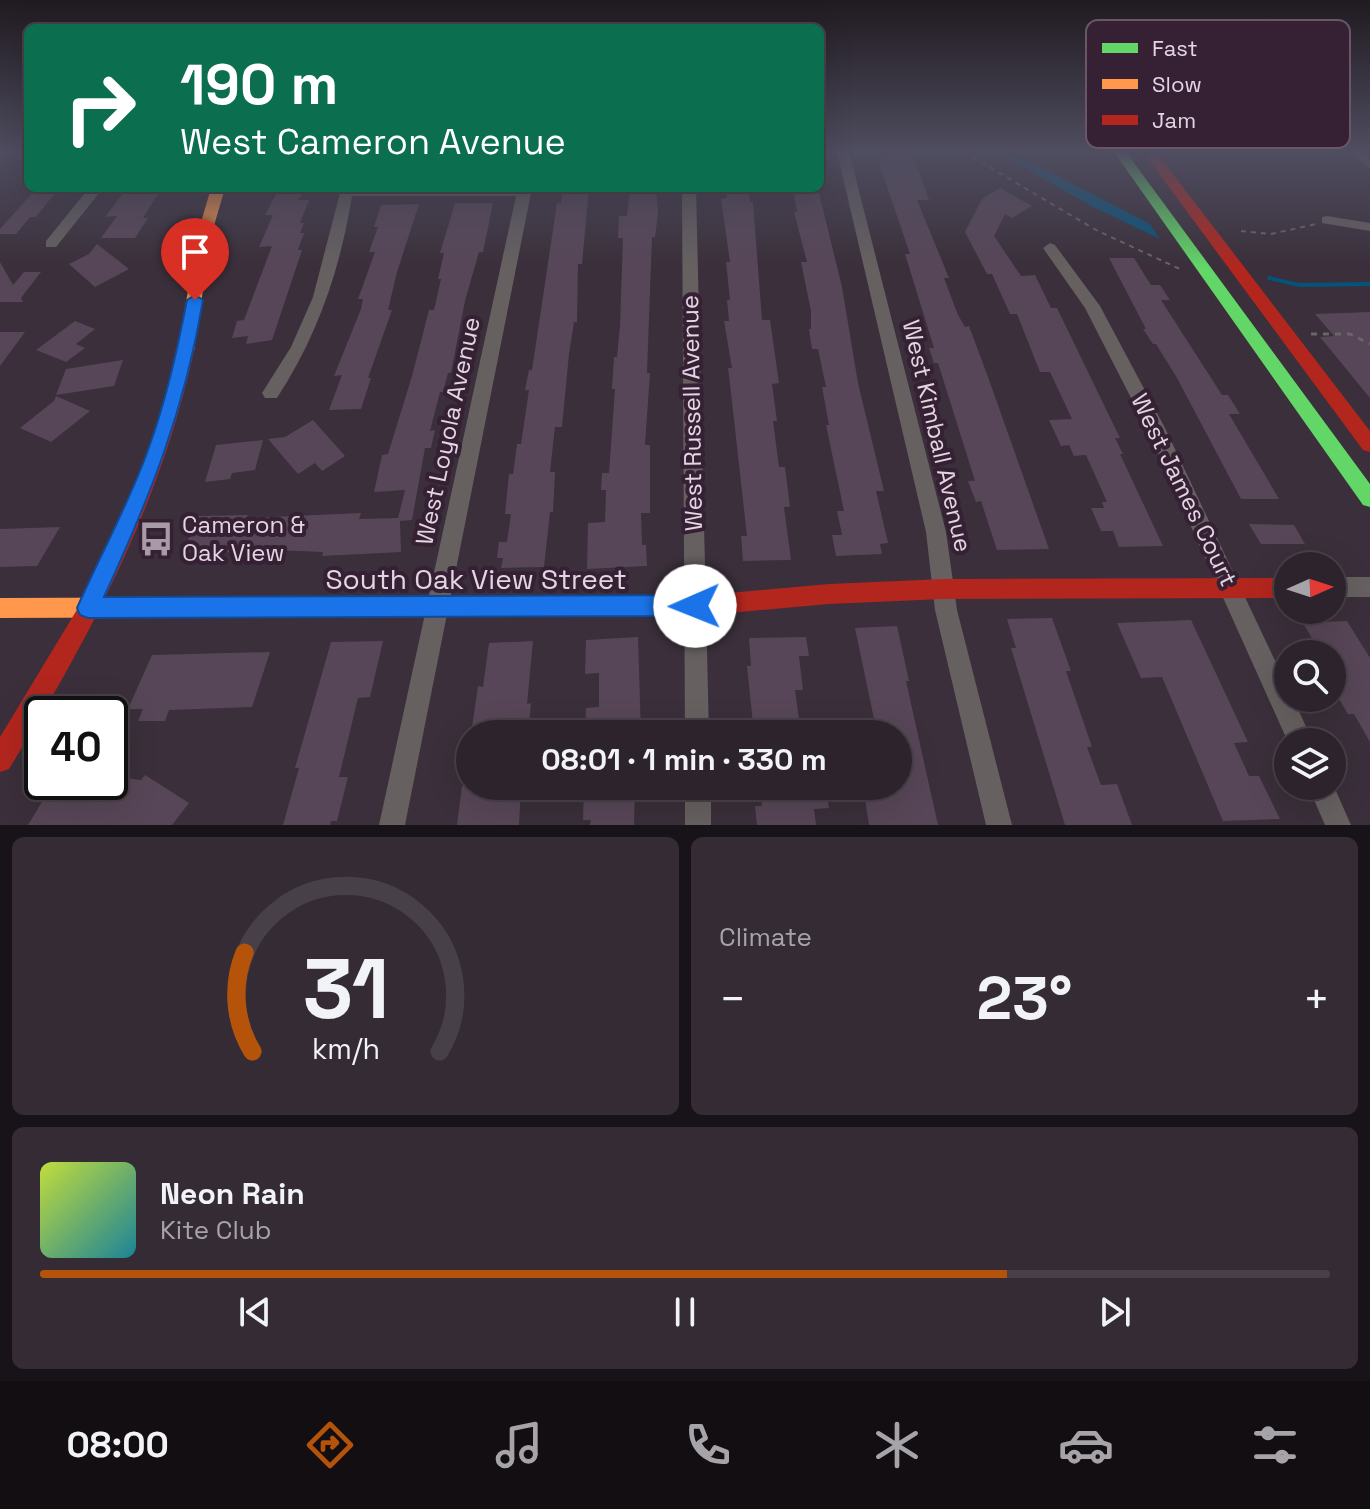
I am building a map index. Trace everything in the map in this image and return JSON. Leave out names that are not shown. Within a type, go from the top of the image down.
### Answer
[{"type":"street","name":"West Kimball Avenue","points":[[852,190],[936,532],[943,589],[999,825]]},
{"type":"street","points":[[1148,190],[1370,499]]},
{"type":"street","points":[[1178,190],[1370,445]]},
{"type":"street","points":[[51,244],[93,192]]},
{"type":"street","points":[[0,760],[88,608],[128,524],[168,418],[189,337],[206,226],[217,192]]},
{"type":"street","points":[[271,393],[293,364],[323,295],[346,192]]},
{"type":"street","name":"West Loyola Avenue","points":[[392,825],[524,192]]},
{"type":"street","name":"West Russell Avenue","points":[[689,192],[697,720]]},
{"type":"street","points":[[1327,220],[1370,227]]},
{"type":"street","name":"West James Court","points":[[1050,248],[1092,306],[1158,433],[1295,728]]},
{"type":"street","points":[[1346,587],[1370,587]]},
{"type":"street","name":"South Oak View Street","points":[[0,608],[695,606],[829,594],[943,589],[1274,588]]},
{"type":"street","points":[[698,800],[698,825]]},
{"type":"street","points":[[1327,800],[1338,825]]},
{"type":"path","points":[[1029,190],[1096,230],[1183,271]]},
{"type":"path","points":[[1241,231],[1271,234],[1327,220]]},
{"type":"path","points":[[1311,334],[1350,334],[1370,344]]},
{"type":"water","points":[[1064,190],[1086,190],[1150,224],[1160,239]]},
{"type":"building","points":[[888,190],[926,190],[929,200],[917,200],[949,278],[944,278],[958,315],[965,327],[969,326],[1049,549],[997,550],[981,501],[976,502],[968,481],[975,481],[938,363],[934,363],[929,348],[934,348],[905,254],[910,254]]},
{"type":"building","points":[[996,190],[1004,190],[1032,206],[1012,218],[1005,214],[994,236],[1021,276],[1035,275],[1051,308],[1057,308],[1120,438],[1115,438],[1123,454],[1120,454],[1163,546],[1119,547],[1113,531],[1101,531],[1091,508],[1104,508],[1102,502],[1107,502],[1086,455],[1074,456],[1069,445],[1061,446],[1049,420],[1072,419],[1050,372],[1040,372],[1017,314],[1010,314],[992,274],[987,274],[965,232],[982,199]]},
{"type":"building","points":[[33,192],[56,192],[36,217],[30,217],[16,234],[0,234],[0,229]]},
{"type":"building","points":[[124,192],[159,192],[135,238],[101,238],[117,216],[105,217]]},
{"type":"building","points":[[277,192],[304,192],[297,200],[309,200],[300,223],[304,223],[300,233],[304,233],[298,250],[302,250],[272,340],[246,344],[248,336],[232,338],[237,321],[244,320],[272,246],[259,247],[273,215],[265,215]]},
{"type":"building","points":[[562,192],[589,192],[582,264],[578,264],[577,322],[574,322],[569,354],[562,427],[555,427],[550,472],[555,472],[553,512],[550,512],[544,567],[501,568],[503,558],[497,558],[499,542],[507,542],[511,514],[505,514],[509,474],[513,474],[517,444],[521,444],[529,390],[525,390],[529,370],[532,370],[557,203],[561,203]]},
{"type":"building","points":[[630,192],[656,192],[658,213],[655,237],[652,237],[647,373],[650,373],[645,445],[650,445],[650,513],[641,513],[642,545],[646,545],[647,566],[587,569],[588,523],[605,522],[606,490],[601,490],[602,473],[609,473],[614,357],[617,357],[620,326],[623,238],[618,238],[619,216],[627,216]]},
{"type":"building","points":[[726,192],[749,192],[750,202],[753,202],[762,320],[770,320],[779,383],[772,384],[777,421],[773,421],[779,467],[785,467],[790,507],[784,507],[791,560],[743,561],[741,536],[747,536],[728,368],[732,368],[724,321],[729,321],[726,262],[730,262],[721,199],[727,198]]},
{"type":"building","points":[[793,192],[819,192],[842,287],[858,383],[884,491],[876,491],[888,543],[880,544],[882,554],[836,556],[832,535],[842,535],[837,511],[844,511],[826,425],[829,425],[822,387],[826,387],[818,349],[812,349],[809,329],[811,311],[801,262],[807,262],[794,212],[797,212]]},
{"type":"building","points":[[455,203],[493,203],[483,252],[479,252],[465,301],[451,373],[448,373],[443,392],[440,392],[430,431],[435,430],[431,448],[425,448],[412,520],[400,521],[401,552],[322,556],[323,552],[273,550],[270,558],[241,559],[243,552],[182,553],[199,516],[248,515],[246,518],[361,513],[359,519],[398,518],[405,490],[374,492],[382,455],[388,454],[429,310],[434,310],[444,253],[440,253]]},
{"type":"building","points":[[419,204],[397,272],[388,310],[392,310],[368,378],[371,378],[361,409],[329,410],[342,375],[334,376],[361,309],[363,299],[358,299],[375,252],[369,252],[378,227],[374,227],[381,205]]},
{"type":"building","points":[[97,244],[129,269],[95,287],[69,264],[89,254]]},
{"type":"building","points":[[1109,258],[1134,258],[1151,285],[1160,285],[1170,300],[1161,300],[1222,395],[1228,395],[1240,414],[1229,414],[1279,499],[1241,499],[1177,378],[1143,329],[1146,329]]},
{"type":"building","points":[[0,262],[13,285],[24,272],[41,272],[21,298],[23,302],[0,302]]},
{"type":"building","points":[[1370,312],[1370,398],[1320,337],[1334,336],[1315,314]]},
{"type":"building","points":[[75,321],[95,329],[76,344],[85,348],[66,362],[36,350]]},
{"type":"building","points":[[0,332],[25,332],[0,366]]},
{"type":"building","points":[[123,360],[114,386],[56,395],[66,369]]},
{"type":"building","points":[[56,396],[90,411],[51,442],[20,428],[54,401]]},
{"type":"building","points":[[313,420],[345,456],[322,471],[315,463],[298,474],[268,439],[285,437]]},
{"type":"building","points":[[263,440],[255,470],[232,473],[230,479],[205,482],[216,445]]},
{"type":"building","points":[[1249,524],[1294,525],[1305,544],[1261,544]]},
{"type":"building","points":[[60,527],[37,566],[0,567],[0,529]]},
{"type":"building","points":[[1052,618],[1071,671],[1066,671],[1092,747],[1087,747],[1101,785],[1117,784],[1132,825],[1065,825],[1011,648],[1016,648],[1007,619]]},
{"type":"building","points":[[1191,620],[1248,742],[1234,743],[1249,776],[1259,776],[1280,819],[1223,821],[1162,677],[1141,678],[1117,623]]},
{"type":"building","points":[[1346,621],[1370,658],[1370,742],[1354,714],[1346,711],[1346,640],[1313,640],[1304,624],[1346,624]]},
{"type":"building","points":[[897,626],[938,825],[869,825],[865,800],[912,800],[912,720],[866,720],[874,719],[855,628]]},
{"type":"building","points":[[638,637],[641,720],[586,720],[586,708],[599,707],[599,673],[585,674],[586,640]]},
{"type":"building","points":[[806,637],[809,656],[799,656],[803,690],[795,690],[799,720],[753,720],[747,666],[751,666],[749,638]]},
{"type":"building","points":[[383,641],[370,697],[358,698],[339,777],[348,777],[337,821],[331,821],[330,825],[283,825],[299,768],[295,768],[331,642]]},
{"type":"building","points":[[533,641],[527,704],[531,703],[529,720],[473,720],[478,686],[483,687],[489,643]]},
{"type":"building","points":[[270,652],[252,707],[169,710],[165,721],[138,721],[143,709],[128,709],[152,655]]},
{"type":"building","points":[[145,775],[189,803],[172,825],[28,825],[43,800],[128,800],[128,778],[141,780]]},
{"type":"building","points":[[460,800],[520,800],[519,825],[457,825]]},
{"type":"building","points":[[584,800],[635,800],[634,825],[590,825],[591,820],[583,820]]},
{"type":"building","points":[[761,800],[828,800],[829,808],[814,809],[816,825],[757,825],[755,806],[762,806]]},
{"type":"waterway","points":[[1269,278],[1299,285],[1370,284]]},
{"type":"traffic: fast","points":[[1148,190],[1370,499]]},
{"type":"traffic: slow","points":[[186,351],[204,236],[217,192]]},
{"type":"traffic: slow","points":[[0,608],[584,606]]},
{"type":"traffic: jam","points":[[1178,190],[1370,445]]},
{"type":"traffic: jam","points":[[0,760],[86,615],[136,512],[157,458],[186,351]]},
{"type":"traffic: jam","points":[[584,606],[695,606],[829,594],[943,589],[1274,588]]},
{"type":"place","name":"Cameron & Oak View","points":[[156,539]]},
{"type":"route","points":[[195,300],[184,363],[158,450],[128,524],[88,608],[695,606]]}]
